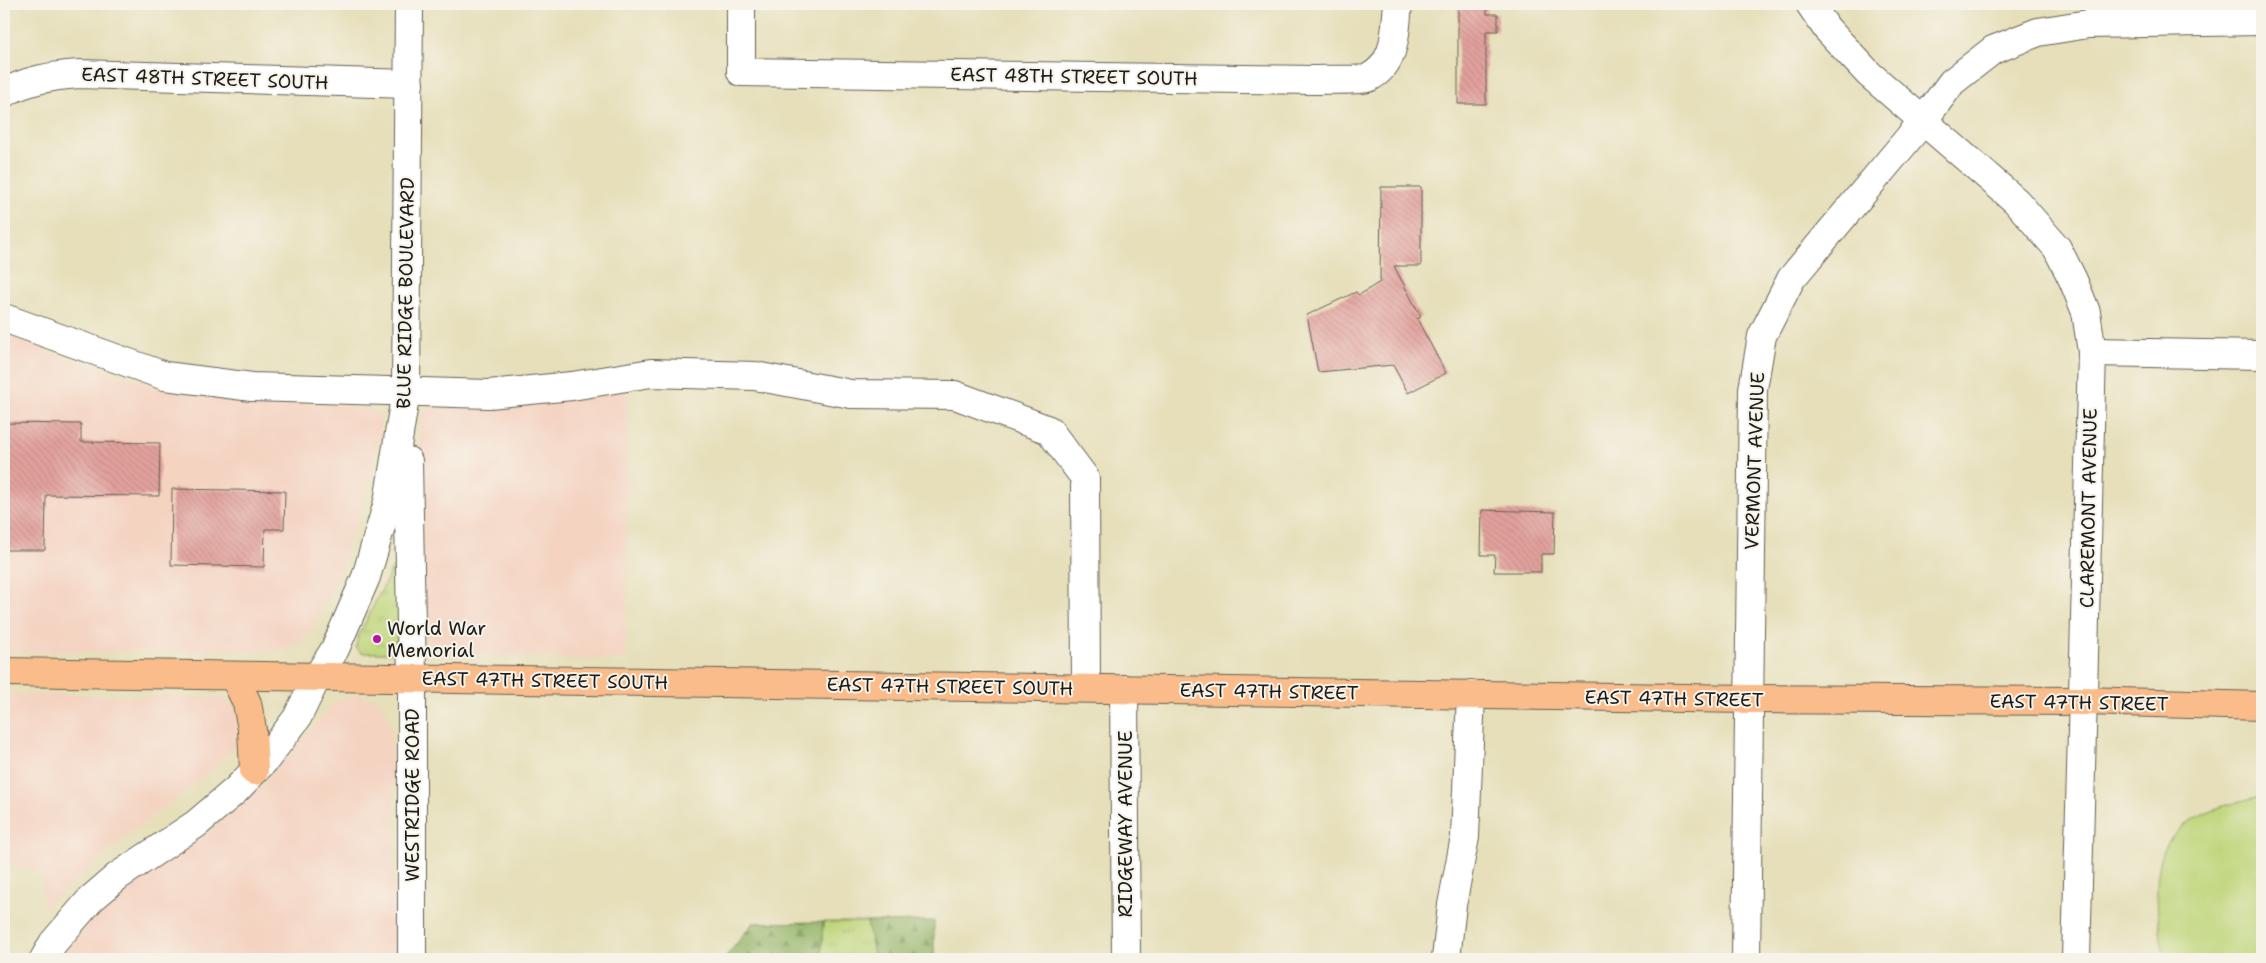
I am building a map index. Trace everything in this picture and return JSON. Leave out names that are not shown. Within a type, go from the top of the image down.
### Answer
[{"type":"main road","name":"EAST 47TH STREET SOUTH","points":[[4,672],[1086,688]]},
{"type":"main road","points":[[234,676],[247,703],[252,729],[254,772]]},
{"type":"main road","name":"EAST 47TH STREET","points":[[1086,688],[1750,699],[2084,701],[2262,706]]},
{"type":"street","name":"BLUE RIDGE BOULEVARD","points":[[44,959],[54,943],[91,899],[118,876],[196,824],[266,759],[297,718],[335,649],[368,570],[388,502],[406,391],[409,4]]},
{"type":"street","name":"EAST 48TH STREET SOUTH","points":[[741,4],[741,72],[1367,79],[1386,63],[1394,48],[1398,4]]},
{"type":"street","points":[[1810,4],[1827,29],[1869,74],[1923,121]]},
{"type":"street","name":"VERMONT AVENUE","points":[[1746,959],[1753,389],[1762,336],[1791,279],[1923,121],[1952,82],[1993,50],[2038,32],[2088,24],[2262,21]]},
{"type":"street","name":"EAST 48TH STREET SOUTH","points":[[4,92],[18,85],[52,76],[79,74],[409,84]]},
{"type":"street","name":"CLAREMONT AVENUE","points":[[1923,121],[2016,201],[2057,248],[2086,312],[2092,352],[2076,959]]},
{"type":"street","points":[[4,318],[165,376],[252,387],[489,394],[572,386],[651,373],[755,376],[851,394],[955,395],[1049,430],[1085,478],[1086,688]]},
{"type":"street","points":[[2092,352],[2262,355]]},
{"type":"street","name":"WESTRIDGE ROAD","points":[[406,391],[412,678],[412,959]]},
{"type":"street","name":"RIDGEWAY AVENUE","points":[[1124,689],[1126,959]]},
{"type":"street","points":[[1446,959],[1452,905],[1465,837],[1471,694]]},
{"type":"shaded area","points":[[4,333],[75,361],[171,391],[236,400],[359,406],[372,409],[380,418],[381,433],[361,509],[340,571],[311,630],[301,641],[283,650],[263,651],[4,652]]},
{"type":"shaded area","points":[[628,385],[626,660],[456,654],[437,649],[425,639],[416,513],[420,417],[434,404]]},
{"type":"shaded area","points":[[4,694],[217,697],[237,708],[238,741],[214,769],[119,842],[43,909],[43,873],[4,862]]},
{"type":"shaded area","points":[[359,695],[376,698],[385,709],[392,730],[395,959],[58,959],[76,934],[128,883],[197,842],[258,789],[338,699]]},
{"type":"green space","points":[[393,567],[400,567],[402,651],[393,653],[361,653],[356,647],[358,637]]},
{"type":"green space","points":[[2262,796],[2262,959],[2164,959],[2157,894],[2159,869],[2165,848],[2178,831],[2198,817],[2225,805]]},
{"type":"green space","points":[[934,921],[934,959],[875,959],[867,922]]},
{"type":"green space","points":[[823,922],[867,922],[875,959],[821,959]]},
{"type":"green space","points":[[823,922],[821,959],[724,959],[753,923]]},
{"type":"building","points":[[1458,4],[1487,4],[1487,14],[1498,14],[1498,31],[1486,31],[1486,104],[1458,104]]},
{"type":"building","points":[[1381,187],[1421,187],[1421,266],[1394,266],[1421,317],[1417,319],[1446,373],[1408,393],[1393,365],[1318,372],[1307,315],[1356,292],[1359,295],[1380,282]]},
{"type":"building","points":[[4,423],[81,424],[81,442],[160,443],[159,496],[46,495],[45,550],[4,550]]},
{"type":"building","points":[[172,489],[285,491],[284,529],[265,529],[264,567],[171,565]]},
{"type":"building","points":[[1482,510],[1555,512],[1554,554],[1541,554],[1541,572],[1494,572],[1495,555],[1481,555]]},
{"type":"place","name":"World War Memorial","points":[[377,639]]}]
